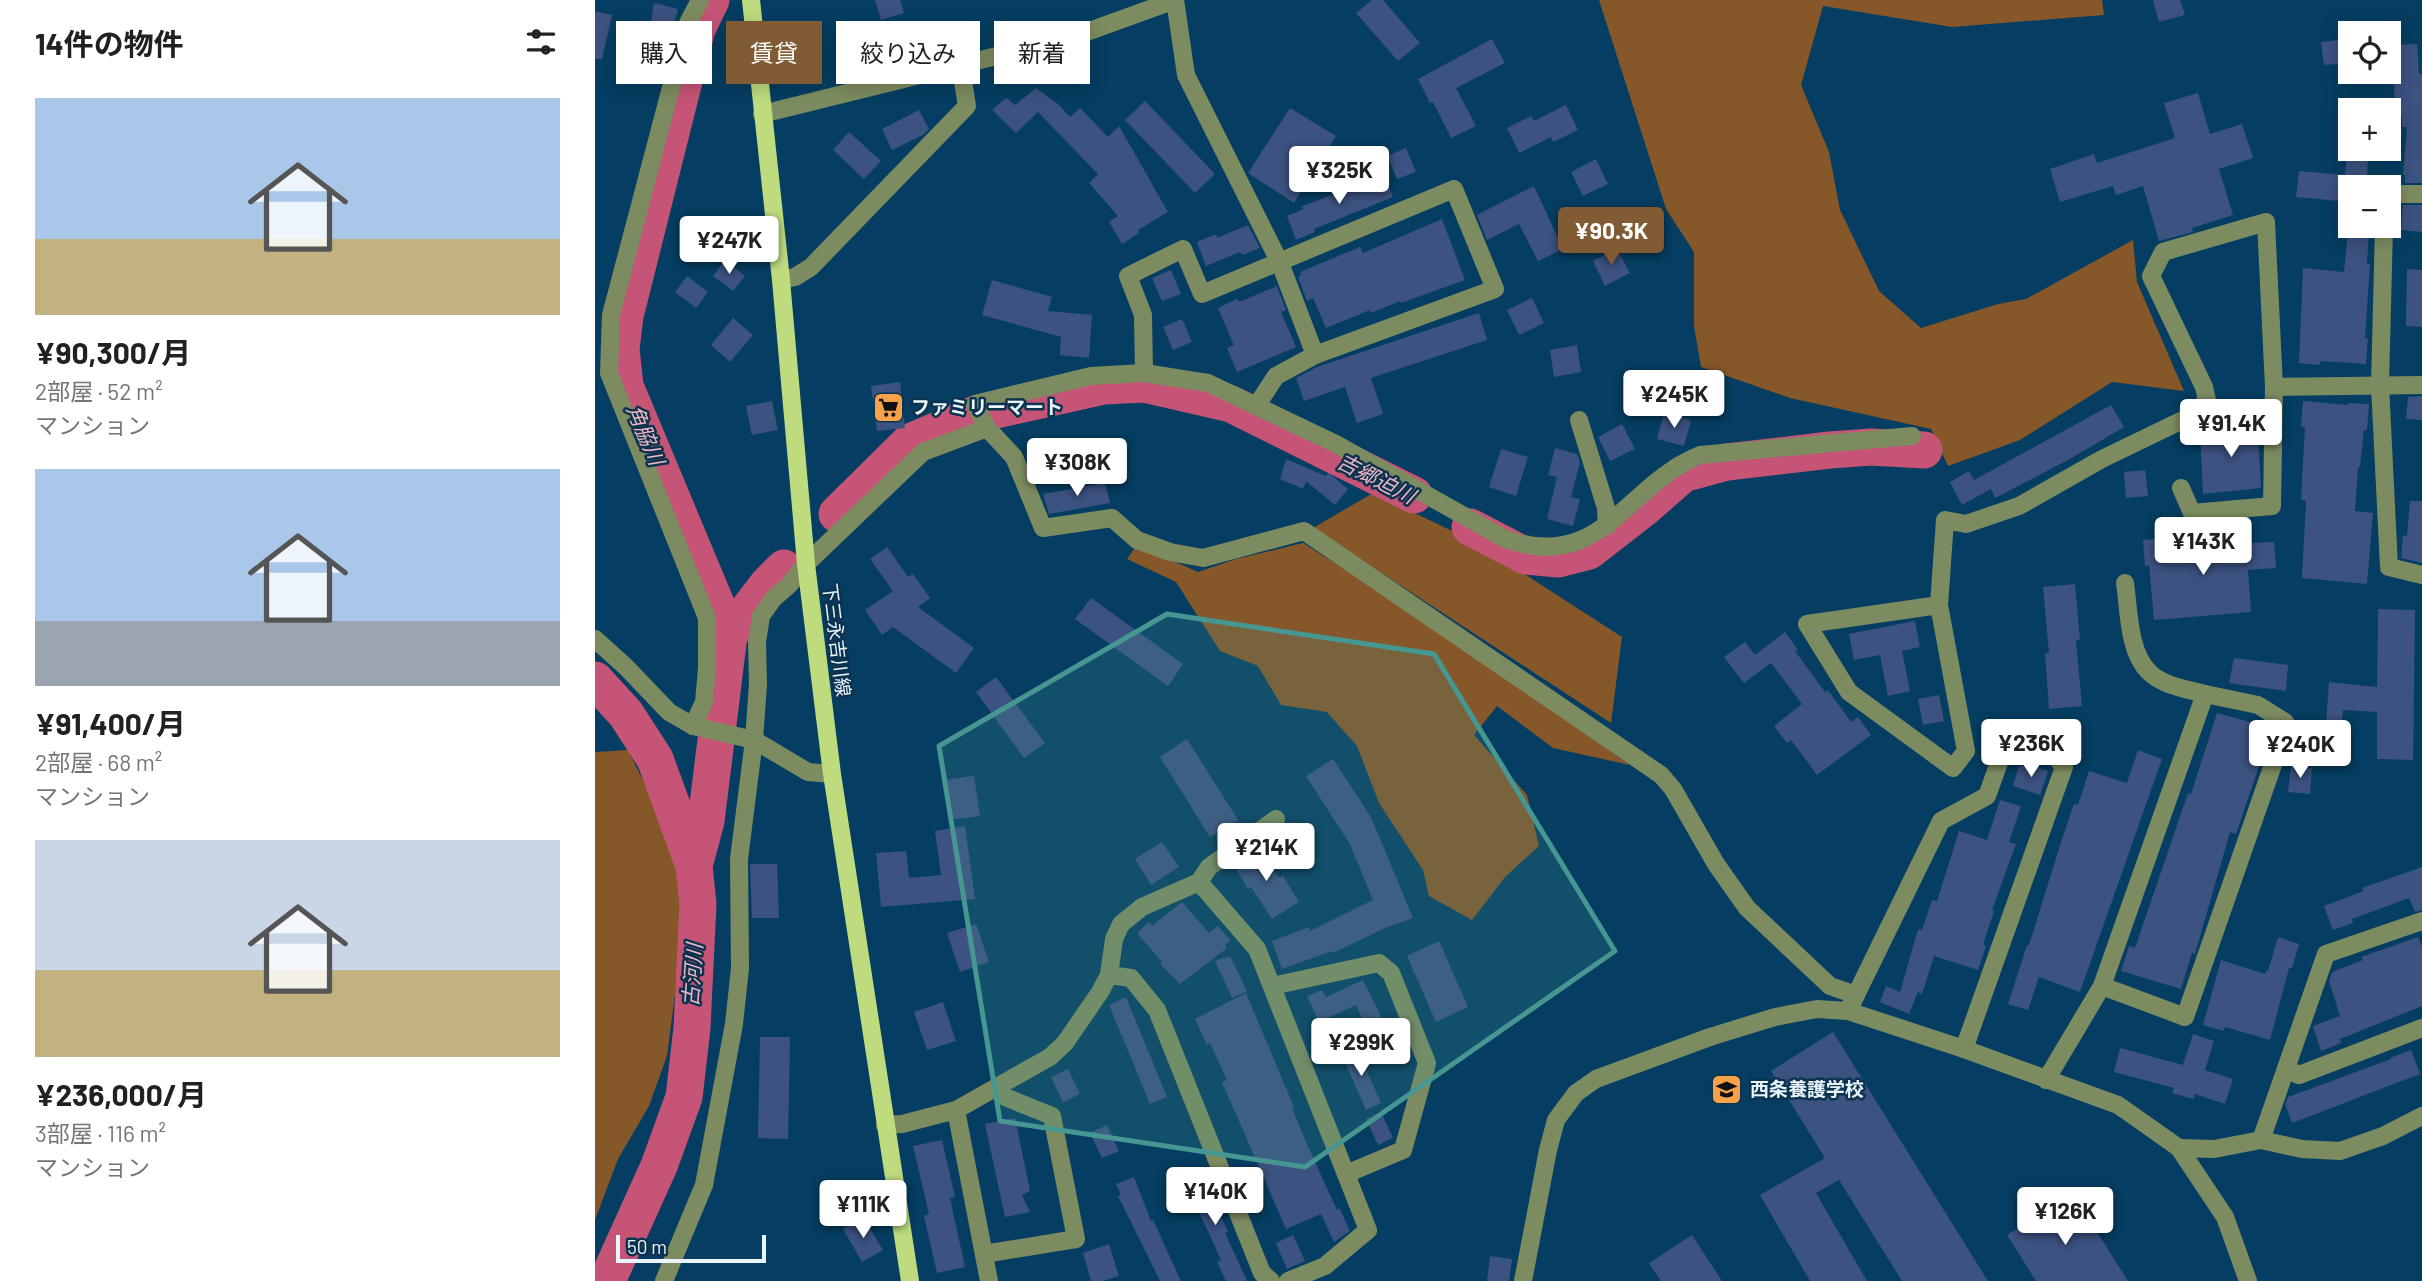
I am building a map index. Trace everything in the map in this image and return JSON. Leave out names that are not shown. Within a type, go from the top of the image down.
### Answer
[{"type":"main road","name":"下三永吉川線","points":[[751,0],[781,280],[806,564],[832,774],[910,1281]]},
{"type":"street","points":[[697,728],[704,702],[707,618],[602,369],[611,315],[627,250],[688,23],[699,0]]},
{"type":"street","points":[[980,58],[1070,38],[1175,0],[1186,75],[1280,263],[1315,355]]},
{"type":"street","points":[[762,114],[878,84]]},
{"type":"street","points":[[781,280],[795,277],[811,267],[967,106],[963,84]]},
{"type":"street","points":[[1144,373],[1143,315],[1128,276],[1183,249],[1202,294],[1454,189],[1495,289],[1315,355],[1276,376],[1257,405]]},
{"type":"street","points":[[2401,194],[2422,194]]},
{"type":"street","points":[[1939,605],[1807,624],[1849,692],[1953,768],[1966,751],[1939,605],[1945,520],[1966,524],[2019,506],[2102,459],[2195,414],[2207,400],[2204,387],[2151,276],[2163,252],[2266,222],[2274,387],[2272,506],[2192,513],[2181,488]]},
{"type":"street","points":[[2383,238],[2380,386],[2389,567],[2422,575]]},
{"type":"street","points":[[1845,1005],[1830,986],[1748,908],[1716,864],[1673,789],[1661,775],[1304,531],[1203,558],[1170,552],[1137,540],[1112,517],[1043,528],[1014,457],[983,421],[975,404],[1091,376],[1144,373],[1208,383],[1336,444],[1505,539],[1525,546],[1545,548],[1574,544],[1607,526],[1664,475],[1681,463],[1700,455],[1912,436]]},
{"type":"street","points":[[2274,387],[2422,385]]},
{"type":"street","points":[[1579,419],[1606,508],[1607,526]]},
{"type":"street","points":[[664,1281],[704,1185],[734,1024],[740,968],[739,859],[758,684],[757,642],[761,616],[806,564],[922,452],[983,421]]},
{"type":"street","points":[[2102,986],[2185,1017],[2283,736],[2285,722],[2259,705],[2172,686],[2148,672],[2133,645],[2125,583]]},
{"type":"street","points":[[595,639],[669,712],[697,728],[750,740],[808,772],[832,774]]},
{"type":"street","points":[[2046,1080],[2102,986],[2205,694]]},
{"type":"street","points":[[1845,1005],[1941,821],[1987,796],[2001,757],[2051,751],[2064,767],[1963,1049]]},
{"type":"street","points":[[885,1125],[902,1124],[956,1110],[1051,1057],[1065,1043],[1109,975],[1114,939],[1121,923],[1142,906],[1199,882],[1209,867],[1276,819]]},
{"type":"street","points":[[1199,882],[1257,949],[1368,1230],[1325,1266],[1288,1281]]},
{"type":"street","points":[[2261,1140],[2326,954],[2422,921]]},
{"type":"street","points":[[1272,986],[1379,963],[1391,973],[1427,1063],[1403,1150],[1346,1174]]},
{"type":"street","points":[[1109,975],[1131,978],[1157,1010],[1262,1273],[1271,1281]]},
{"type":"street","points":[[1830,986],[1845,1005]]},
{"type":"street","points":[[1523,1281],[1556,1120],[1576,1093],[1596,1079],[1710,1037],[1775,1017],[1845,1005],[2118,1105],[2179,1148],[2225,1217],[2248,1281]]},
{"type":"street","points":[[2286,1069],[2299,1075],[2422,1028]]},
{"type":"street","points":[[983,1254],[1076,1239],[1052,1116],[1005,1097],[998,1088]]},
{"type":"street","points":[[956,1110],[989,1281]]},
{"type":"street","points":[[2179,1148],[2214,1149],[2261,1140],[2302,1149],[2340,1151],[2383,1136],[2422,1116]]},
{"type":"highlighted area","points":[[1167,614],[1434,654],[1615,951],[1305,1167],[1000,1121],[939,746]]},
{"type":"shaded area","points":[[1599,0],[2102,0],[2104,15],[1952,27],[1823,6],[1801,85],[1829,152],[1840,210],[1879,291],[1921,328],[1998,304],[2026,299],[2133,240],[2137,282],[2184,391],[2112,382],[2020,440],[1948,466],[1931,429],[1790,398],[1701,367],[1694,326],[1694,252],[1666,209]]},
{"type":"shaded area","points":[[1373,493],[1473,541],[1622,637],[1611,723],[1313,528]]},
{"type":"shaded area","points":[[1303,543],[1412,612],[1630,765],[1553,748],[1497,706],[1474,735],[1527,795],[1539,846],[1505,877],[1472,920],[1429,896],[1423,870],[1379,803],[1357,746],[1327,712],[1281,705],[1258,666],[1220,651],[1176,582],[1127,559],[1137,545],[1198,572],[1236,559]]},
{"type":"shaded area","points":[[628,750],[651,797],[676,859],[686,908],[667,1056],[649,1106],[618,1159],[595,1220],[595,752]]},
{"type":"building","points":[[875,0],[900,0],[904,13],[881,20]]},
{"type":"building","points":[[1372,0],[1383,0],[1420,43],[1398,61],[1356,13]]},
{"type":"building","points":[[2153,0],[2180,0],[2185,15],[2159,22]]},
{"type":"building","points":[[654,3],[678,9],[675,21],[651,21]]},
{"type":"building","points":[[595,11],[612,15],[602,59],[595,59]]},
{"type":"building","points":[[1492,39],[1505,63],[1456,88],[1476,126],[1451,138],[1418,79]]},
{"type":"building","points":[[2338,40],[2338,64],[2324,65],[2321,42]]},
{"type":"building","points":[[2417,44],[2419,74],[2422,74],[2422,183],[2405,183],[2403,175],[2407,127],[2402,127],[2401,98],[2394,98],[2394,84],[2401,84],[2401,45]]},
{"type":"building","points":[[1036,88],[1058,104],[1070,117],[1080,108],[1108,137],[1119,126],[1168,212],[1138,230],[1139,233],[1122,244],[1109,222],[1118,216],[1089,183],[1098,174],[1038,112],[1016,133],[992,110],[1006,98],[1015,105]]},
{"type":"building","points":[[2198,93],[2210,134],[2242,124],[2253,158],[2219,169],[2233,215],[2192,228],[2193,232],[2159,241],[2143,186],[2116,195],[2113,186],[2060,202],[2050,169],[2094,154],[2097,163],[2175,138],[2164,103]]},
{"type":"building","points":[[1145,101],[1215,174],[1195,193],[1125,120]]},
{"type":"building","points":[[1566,105],[1578,130],[1553,142],[1551,137],[1519,153],[1507,128],[1531,116],[1534,121]]},
{"type":"building","points":[[1290,108],[1336,136],[1294,203],[1248,173]]},
{"type":"building","points":[[919,110],[929,129],[923,135],[892,150],[882,129]]},
{"type":"building","points":[[849,132],[881,161],[864,179],[833,150]]},
{"type":"building","points":[[1406,148],[1416,172],[1397,179],[1387,156]]},
{"type":"building","points":[[1596,159],[1608,184],[1583,196],[1571,172]]},
{"type":"building","points":[[2346,161],[2368,161],[2367,175],[2345,175]]},
{"type":"building","points":[[2299,171],[2345,175],[2338,175],[2338,201],[2296,197]]},
{"type":"building","points":[[1384,174],[1393,197],[1314,229],[1315,232],[1296,240],[1287,216],[1304,209],[1301,207]]},
{"type":"building","points":[[1534,186],[1563,249],[1538,261],[1519,224],[1487,240],[1477,215]]},
{"type":"building","points":[[2403,205],[2422,205],[2422,232],[2401,230]]},
{"type":"building","points":[[1442,219],[1465,280],[1371,313],[1370,310],[1326,328],[1313,298],[1307,301],[1298,277],[1301,276],[1300,272],[1360,247],[1363,253]]},
{"type":"building","points":[[719,224],[739,239],[727,255],[707,239]]},
{"type":"building","points":[[1248,225],[1260,248],[1242,255],[1240,252],[1206,266],[1197,242],[1216,234],[1217,238]]},
{"type":"building","points":[[2347,238],[2369,238],[2366,364],[2320,361],[2320,365],[2299,363],[2303,268],[2344,272]]},
{"type":"building","points":[[1617,249],[1630,273],[1605,286],[1593,261]]},
{"type":"building","points":[[725,260],[745,276],[733,291],[713,276]]},
{"type":"building","points":[[2407,269],[2422,270],[2422,327],[2406,326]]},
{"type":"building","points":[[1171,270],[1181,294],[1162,301],[1152,278]]},
{"type":"building","points":[[687,276],[708,292],[696,308],[675,292]]},
{"type":"building","points":[[992,280],[1052,297],[1048,311],[1092,315],[1089,358],[1060,355],[1061,337],[982,315]]},
{"type":"building","points":[[1277,286],[1286,310],[1281,312],[1296,347],[1237,372],[1227,348],[1234,345],[1218,308]]},
{"type":"building","points":[[1532,298],[1544,323],[1519,335],[1507,310]]},
{"type":"building","points":[[1479,313],[1487,340],[1371,378],[1383,414],[1357,423],[1345,387],[1304,401],[1296,378],[1317,367]]},
{"type":"building","points":[[733,318],[753,335],[730,362],[711,345]]},
{"type":"building","points":[[1182,319],[1192,342],[1173,350],[1163,327]]},
{"type":"building","points":[[1577,345],[1581,372],[1554,377],[1550,350]]},
{"type":"building","name":"ファミリーマート","points":[[900,382],[905,428],[877,431],[871,386]]},
{"type":"building","points":[[2422,396],[2422,420],[2406,419],[2408,397]]},
{"type":"building","points":[[772,401],[778,430],[752,435],[746,406]]},
{"type":"building","points":[[2303,401],[2369,404],[2367,430],[2364,430],[2358,467],[2355,511],[2373,513],[2367,584],[2302,578],[2306,501],[2301,500],[2305,427],[2301,427]]},
{"type":"building","points":[[2111,405],[2124,427],[1995,498],[1991,489],[1962,505],[1950,482],[1969,471],[1974,480]]},
{"type":"building","points":[[1664,413],[1691,420],[1684,446],[1657,439]]},
{"type":"building","points":[[2257,421],[2261,488],[2203,494],[2200,430],[2236,427],[2235,423]]},
{"type":"building","points":[[1622,424],[1635,449],[1610,461],[1598,437]]},
{"type":"building","points":[[1555,448],[1577,454],[1580,462],[1571,497],[1580,499],[1573,526],[1547,519],[1557,477],[1548,475]]},
{"type":"building","points":[[1501,449],[1528,457],[1516,496],[1489,487]]},
{"type":"building","points":[[1286,459],[1326,476],[1329,473],[1348,489],[1335,505],[1306,481],[1303,489],[1280,479]]},
{"type":"building","points":[[2145,470],[2148,496],[2126,498],[2124,472]]},
{"type":"building","points":[[1105,483],[1110,503],[1049,514],[1043,494]]},
{"type":"building","points":[[2410,501],[2422,501],[2422,563],[2401,558],[2403,535],[2407,536]]},
{"type":"building","points":[[2164,538],[2165,544],[2202,540],[2202,545],[2274,542],[2276,568],[2248,570],[2251,612],[2154,620],[2149,565],[2145,566],[2143,540]]},
{"type":"building","points":[[887,547],[908,577],[913,574],[930,598],[918,607],[974,648],[956,673],[893,627],[882,635],[865,610],[893,591],[870,559]]},
{"type":"building","points":[[2075,584],[2080,640],[2076,640],[2082,706],[2049,709],[2045,653],[2049,653],[2043,587]]},
{"type":"building","points":[[1091,598],[1183,664],[1168,686],[1075,619]]},
{"type":"building","points":[[2378,609],[2415,610],[2413,760],[2377,759],[2377,712],[2343,710],[2339,752],[2318,750],[2320,724],[2326,724],[2329,682],[2377,687]]},
{"type":"building","points":[[1915,621],[1920,647],[1902,651],[1910,691],[1888,696],[1880,655],[1854,660],[1849,634]]},
{"type":"building","points":[[1785,632],[1798,650],[1795,651],[1825,692],[1828,690],[1851,722],[1858,717],[1871,735],[1817,775],[1791,740],[1787,743],[1774,726],[1802,704],[1771,663],[1744,683],[1724,657],[1745,642],[1755,655]]},
{"type":"building","points":[[2234,658],[2288,665],[2286,691],[2229,683]]},
{"type":"building","points":[[996,677],[1045,743],[1024,758],[976,692]]},
{"type":"building","points":[[1939,695],[1944,721],[1923,725],[1918,699]]},
{"type":"building","points":[[2217,713],[2272,728],[2236,834],[2230,832],[2195,954],[2192,953],[2181,989],[2121,971],[2129,946],[2135,948],[2188,793],[2191,794]]},
{"type":"building","points":[[1187,739],[1238,820],[1210,837],[1160,757]]},
{"type":"building","points":[[2138,750],[2162,759],[2080,992],[2039,977],[2028,1010],[2008,1004],[2074,804],[2078,805],[2089,771],[2127,783]]},
{"type":"building","points":[[1333,759],[1371,817],[1413,918],[1333,953],[1332,951],[1282,969],[1272,941],[1309,927],[1310,931],[1373,900],[1350,844],[1306,776]]},
{"type":"building","points":[[2031,765],[2048,771],[2040,795],[2013,786],[2019,766]]},
{"type":"building","points":[[2291,766],[2312,768],[2310,794],[2288,792]]},
{"type":"building","points":[[974,776],[980,816],[949,820],[944,780]]},
{"type":"building","points":[[2000,800],[2021,806],[2009,842],[2016,844],[1992,910],[1994,911],[1983,945],[1986,946],[1978,970],[1934,956],[1922,994],[1918,992],[1909,1014],[1880,1002],[1886,986],[1900,992],[1918,929],[1922,930],[1932,900],[1937,901],[1959,831],[1987,840]]},
{"type":"building","points":[[965,826],[975,899],[881,907],[876,853],[906,851],[909,878],[941,875],[935,831]]},
{"type":"building","points":[[1162,842],[1179,867],[1151,885],[1135,859]]},
{"type":"building","points":[[1259,846],[1279,878],[1283,876],[1299,902],[1272,919],[1251,887],[1248,889],[1233,864]]},
{"type":"building","points":[[750,864],[777,864],[779,918],[752,918]]},
{"type":"building","points":[[2422,867],[2422,910],[2415,912],[2409,898],[2352,919],[2353,923],[2333,930],[2324,906],[2363,891],[2362,888]]},
{"type":"building","points":[[1182,902],[1209,933],[1218,926],[1231,941],[1225,945],[1227,948],[1180,984],[1160,964],[1162,962],[1137,933],[1149,922],[1152,926]]},
{"type":"building","points":[[976,924],[989,962],[960,972],[947,933]]},
{"type":"building","points":[[2278,937],[2299,944],[2292,968],[2289,968],[2270,1040],[2225,1027],[2224,1031],[2203,1025],[2221,960],[2265,974]]},
{"type":"building","points":[[2418,937],[2422,947],[2422,1006],[2340,1039],[2341,1043],[2321,1051],[2313,1026],[2340,1016],[2329,981],[2332,972],[2363,960],[2361,957]]},
{"type":"building","points":[[1439,941],[1468,1007],[1436,1022],[1407,956]]},
{"type":"building","points":[[1230,956],[1247,991],[1232,998],[1215,961]]},
{"type":"building","points":[[1363,980],[1394,1043],[1377,1051],[1356,1005],[1319,1022],[1307,996],[1322,990],[1326,997]]},
{"type":"building","points":[[1246,993],[1306,1142],[1337,1210],[1340,1209],[1350,1231],[1334,1242],[1321,1214],[1286,1229],[1222,1082],[1227,1080],[1210,1043],[1207,1045],[1195,1019]]},
{"type":"building","points":[[1126,997],[1167,1097],[1150,1104],[1109,1005]]},
{"type":"building","points":[[943,1002],[956,1041],[927,1050],[914,1012]]},
{"type":"building","points":[[1833,1032],[1988,1281],[1902,1281],[1839,1180],[1816,1193],[1867,1281],[1810,1281],[1760,1195],[1825,1158],[1771,1071]]},
{"type":"building","points":[[2193,1034],[2214,1041],[2205,1070],[2233,1079],[2225,1104],[2195,1094],[2193,1099],[2172,1093],[2174,1088],[2114,1072],[2120,1048],[2183,1065]]},
{"type":"building","points":[[760,1037],[790,1037],[788,1139],[758,1138]]},
{"type":"building","points":[[1356,1046],[1381,1103],[1366,1110],[1341,1053]]},
{"type":"building","points":[[2411,1050],[2420,1074],[2292,1123],[2285,1104],[2288,1097]]},
{"type":"building","points":[[1068,1069],[1080,1094],[1063,1102],[1051,1077]]},
{"type":"building","points":[[1381,1112],[1393,1138],[1378,1145],[1366,1119]]},
{"type":"building","points":[[1015,1118],[1030,1191],[1022,1195],[1030,1212],[1005,1217],[985,1124]]},
{"type":"building","points":[[1107,1125],[1119,1151],[1102,1158],[1090,1133]]},
{"type":"building","points":[[942,1140],[955,1197],[950,1198],[965,1267],[937,1273],[924,1216],[929,1214],[913,1146]]},
{"type":"building","points":[[1201,1171],[1247,1281],[1226,1281],[1217,1262],[1221,1260],[1184,1179]]},
{"type":"building","points":[[1134,1177],[1151,1221],[1153,1220],[1181,1281],[1160,1281],[1118,1196],[1121,1195],[1116,1184]]},
{"type":"building","points":[[2073,1194],[2128,1281],[2036,1281],[2007,1235]]},
{"type":"building","points":[[863,1217],[883,1250],[862,1262],[843,1229]]},
{"type":"building","points":[[1293,1235],[1305,1261],[1287,1269],[1276,1243]]},
{"type":"building","points":[[1692,1235],[1722,1281],[1661,1281],[1649,1263]]},
{"type":"building","points":[[1109,1244],[1119,1276],[1103,1281],[1091,1281],[1083,1253]]},
{"type":"building","points":[[1490,1256],[1512,1259],[1509,1281],[1487,1281]]},
{"type":"waterway","name":"角脇川","points":[[694,866],[706,821],[729,635],[625,386],[621,349],[625,316],[697,29],[711,0]]},
{"type":"waterway","name":"吉郷迫川","points":[[837,514],[910,442],[973,415],[1104,386],[1144,384],[1231,404],[1414,495]]},
{"type":"waterway","name":"吉郷迫川","points":[[1470,527],[1526,556],[1558,559],[1589,551],[1683,474],[1727,462],[1830,450],[1871,447],[1924,450]]},
{"type":"waterway","name":"吉郷迫川","points":[[729,635],[768,584],[784,568]]},
{"type":"waterway","name":"古河川","points":[[595,680],[626,714],[655,759],[694,866],[698,904],[692,1028],[684,1097],[659,1166],[607,1281]]},
{"type":"place","name":"ファミリーマート","points":[[888,407]]},
{"type":"place","name":"西条養護学校","points":[[1727,1089]]}]
